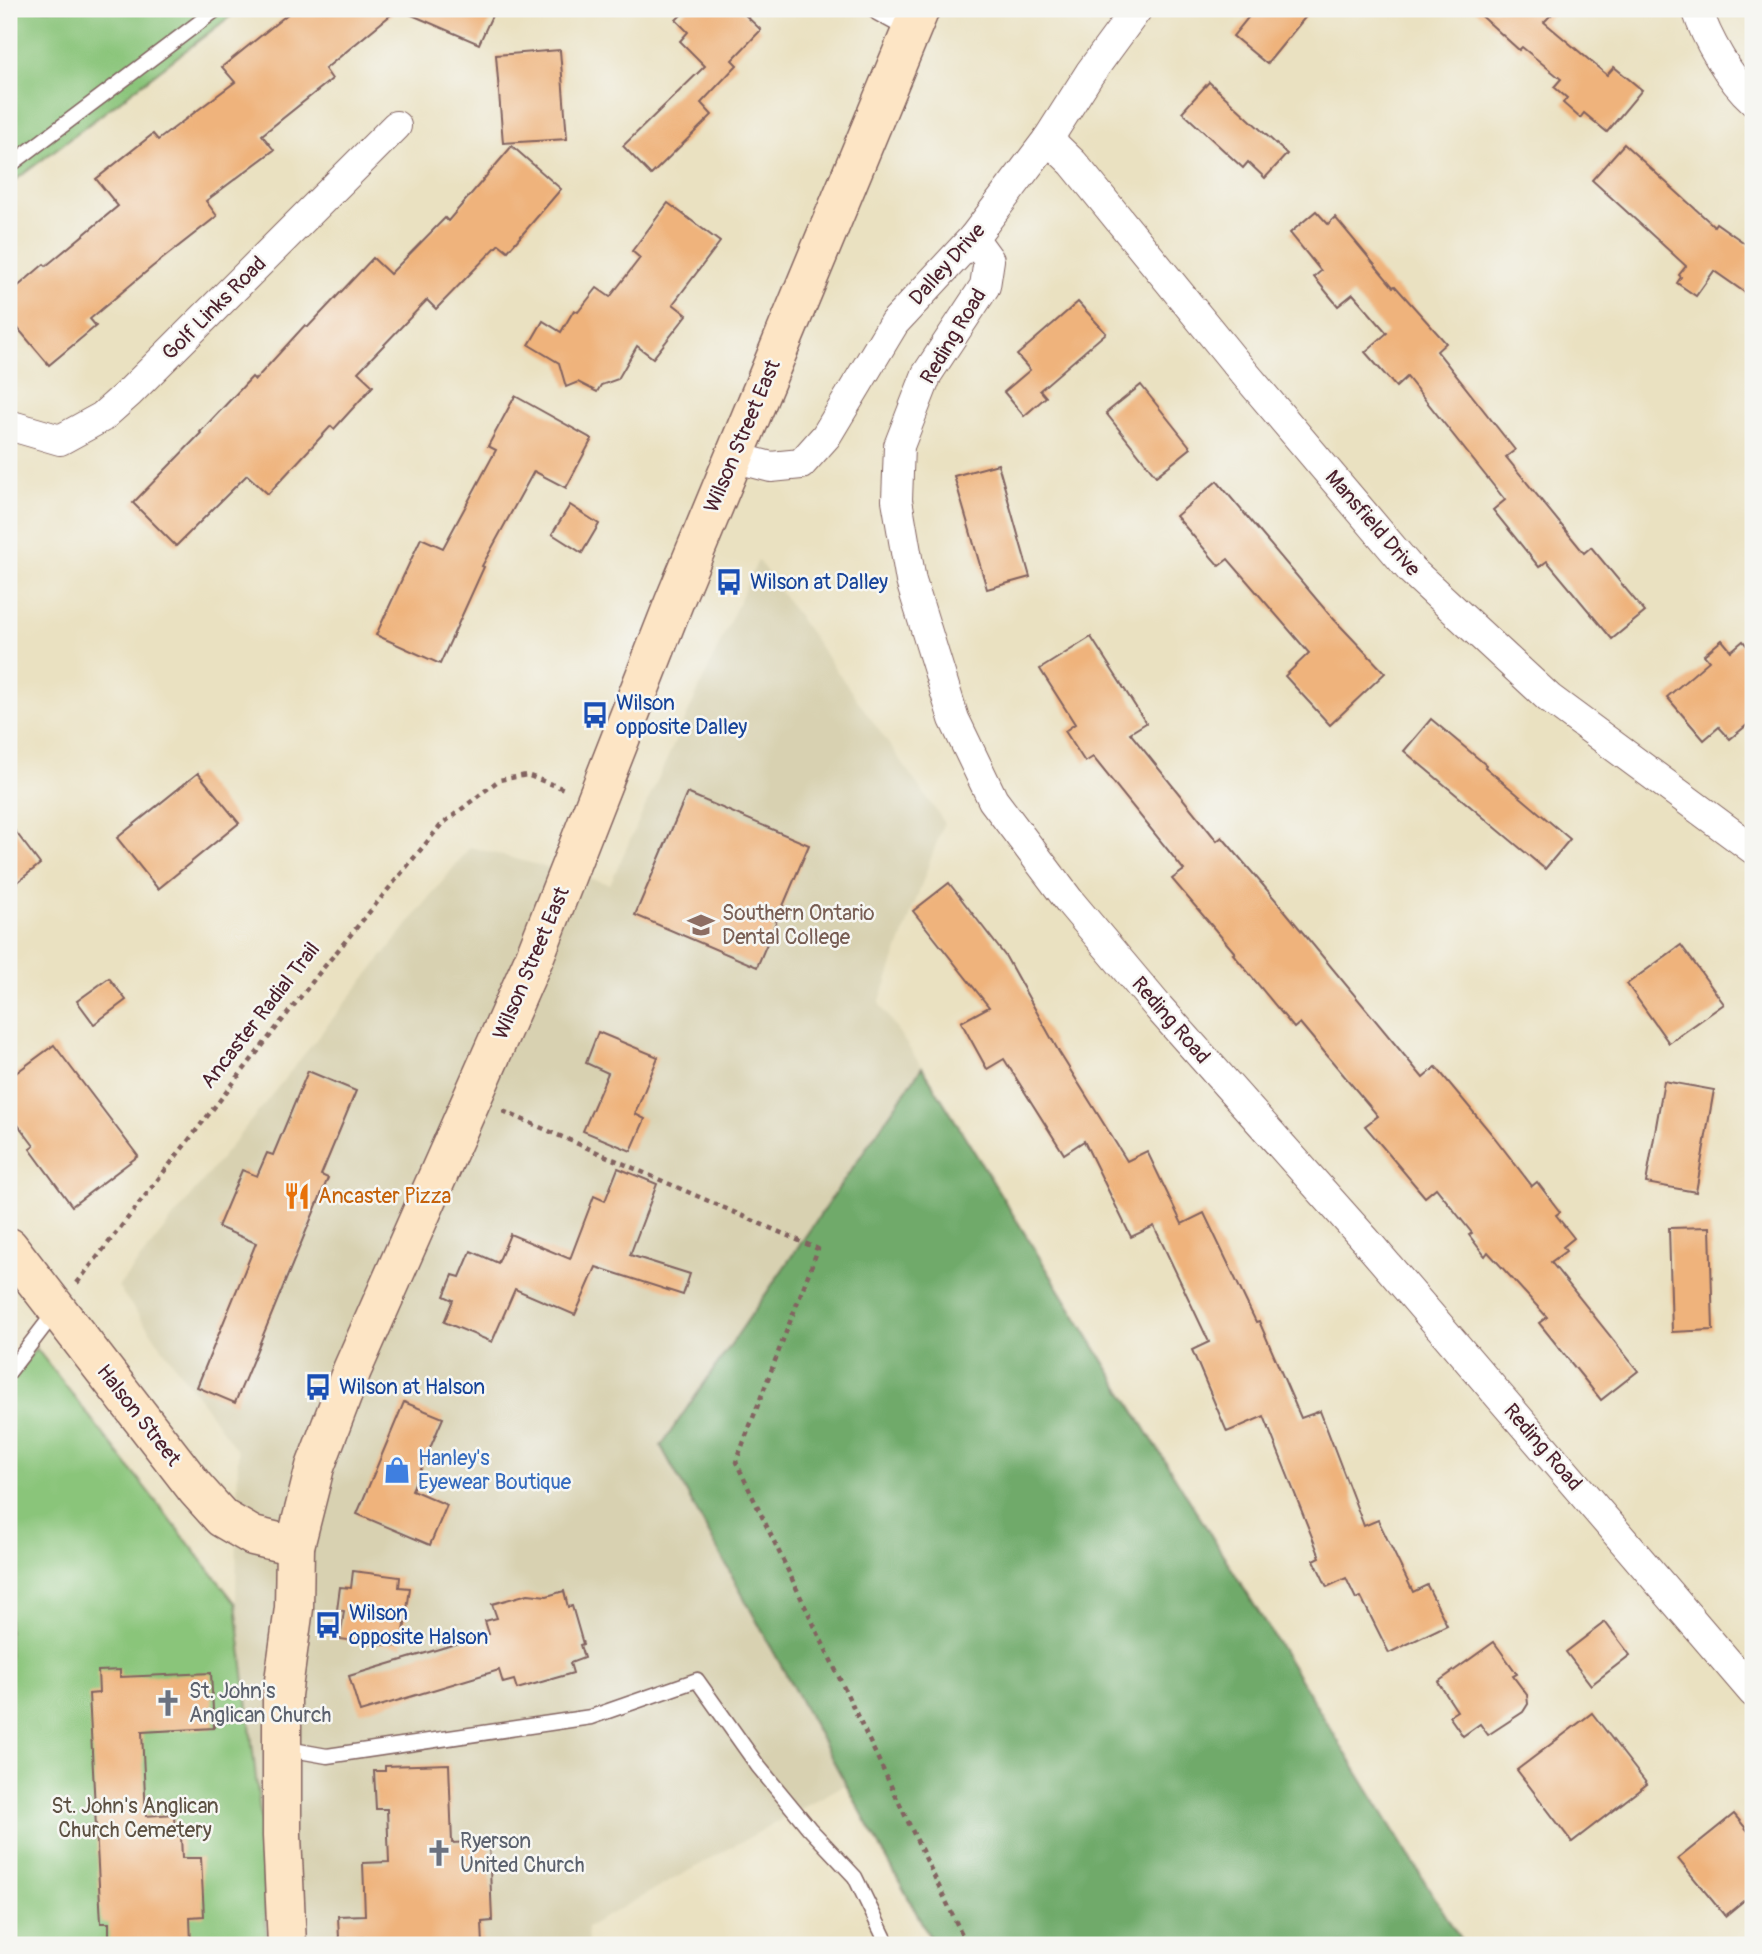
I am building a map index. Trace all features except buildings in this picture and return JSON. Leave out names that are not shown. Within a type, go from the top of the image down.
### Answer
[{"type":"main road","name":"Wilson Street East","points":[[287,1945],[282,1836],[282,1695],[294,1608],[295,1546],[315,1467],[352,1370],[535,956],[733,457],[916,20]]},
{"type":"main road","name":"Halson Street","points":[[9,1247],[196,1489],[222,1518],[253,1536],[295,1546]]},
{"type":"street","name":"Dalley Drive","points":[[733,457],[771,467],[801,464],[826,436],[894,323],[972,238],[1048,139],[1090,73],[1137,9]]},
{"type":"street","points":[[1697,9],[1718,53],[1739,88],[1753,100]]},
{"type":"street","name":"Golf Links Road","points":[[9,424],[60,440],[102,417],[130,393],[396,125]]},
{"type":"street","name":"Mansfield Drive","points":[[1048,139],[1073,163],[1235,362],[1411,570],[1549,698],[1752,846]]},
{"type":"street","name":"Reding Road","points":[[972,238],[989,260],[985,286],[927,374],[899,446],[897,500],[911,581],[950,707],[993,800],[1070,902],[1159,1007],[1377,1253],[1753,1692]]},
{"type":"lane","points":[[874,9],[877,13],[916,20]]},
{"type":"lane","points":[[9,166],[207,12]]},
{"type":"lane","points":[[9,1372],[57,1309]]},
{"type":"lane","points":[[281,1747],[327,1756],[591,1717],[697,1680],[758,1766],[809,1828],[855,1877],[888,1945]]},
{"type":"path","name":"Ancaster Radial Trail","points":[[57,1309],[320,972],[441,825],[499,780],[527,775],[596,801]]},
{"type":"path","points":[[473,1098],[818,1249],[736,1462],[967,1945]]},
{"type":"shaded area","points":[[758,560],[944,822],[879,1003],[922,1067],[661,1446],[846,1784],[587,1927],[588,1945],[267,1945],[263,1839],[236,1604],[238,1452],[118,1287],[470,847],[610,884]]},
{"type":"green space","points":[[9,9],[240,9],[9,185]]},
{"type":"green space","points":[[922,1067],[1464,1945],[934,1945],[661,1446]]},
{"type":"green space","name":"St. John's Anglican Church Cemetery","points":[[36,1348],[236,1604],[263,1839],[267,1945],[9,1945],[9,1385]]},
{"type":"place","name":"Wilson at Dalley","points":[[729,582]]},
{"type":"place","name":"Wilson opposite Dalley","points":[[595,715]]},
{"type":"place","name":"Southern Ontario Dental College","points":[[701,925]]},
{"type":"place","name":"Ancaster Pizza","points":[[297,1196]]},
{"type":"place","name":"Wilson at Halson","points":[[318,1387]]},
{"type":"place","name":"Hanley's Eyewear Boutique","points":[[397,1470]]},
{"type":"place","name":"Wilson opposite Halson","points":[[328,1625]]},
{"type":"place","name":"St. John's Anglican Church","points":[[168,1703]]},
{"type":"place","name":"Ryerson United Church","points":[[439,1853]]}]
